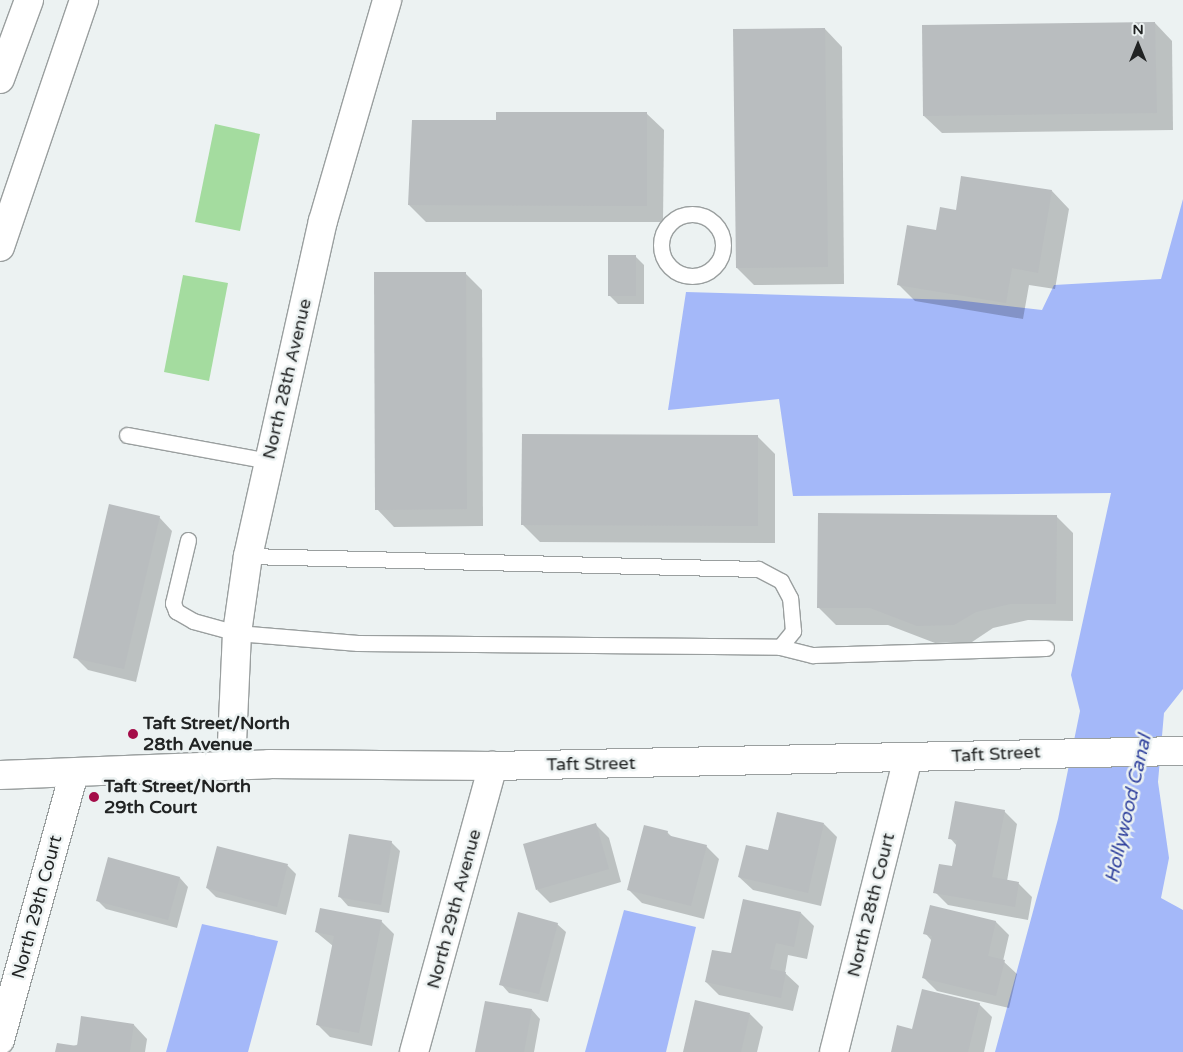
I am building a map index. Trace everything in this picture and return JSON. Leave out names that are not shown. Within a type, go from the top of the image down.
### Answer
[{"type":"main road","points":[[0,79],[29,0]]},
{"type":"main road","points":[[0,247],[84,0]]},
{"type":"main road","name":"North 28th Avenue","points":[[231,766],[237,633],[248,556],[323,221],[387,0]]},
{"type":"main road","name":"Taft Street","points":[[0,775],[231,766],[493,766],[908,758],[1063,751],[1182,751]]},
{"type":"main road","name":"North 28th Court","points":[[834,1052],[908,758]]},
{"type":"main road","name":"North 29th Avenue","points":[[414,1052],[493,766]]},
{"type":"main road","name":"North 29th Court","points":[[0,1040],[74,773]]},
{"type":"lane","points":[[698,215],[716,226],[723,244],[721,254],[710,270],[691,276],[668,265],[661,252],[661,241],[670,223],[679,217],[698,215]]},
{"type":"lane","points":[[127,435],[268,461]]},
{"type":"lane","points":[[188,540],[174,603],[176,611],[193,621],[237,633],[358,642],[780,647],[813,655],[1046,648]]},
{"type":"lane","points":[[248,556],[758,569],[781,581],[790,598],[793,631],[780,647]]},
{"type":"green space","points":[[215,124],[260,134],[240,231],[195,222]]},
{"type":"green space","points":[[183,275],[228,283],[209,381],[164,372]]},
{"type":"water","name":"Hollywood Canal","points":[[1183,199],[1183,689],[1164,713],[1158,782],[1169,858],[1161,898],[1183,910],[1183,1052],[995,1052],[1058,819],[1080,711],[1071,675],[1111,493],[793,496],[779,399],[668,410],[686,292],[956,300],[1042,310],[1054,285],[1161,279]]},
{"type":"water","points":[[624,910],[696,927],[666,1052],[585,1052]]},
{"type":"water","points":[[202,924],[278,941],[248,1052],[166,1052]]},
{"type":"building","points":[[1155,22],[1157,113],[923,116],[922,25]]},
{"type":"building","points":[[825,28],[828,267],[736,268],[733,29]]},
{"type":"building","points":[[496,112],[647,112],[647,206],[408,205],[412,120],[496,120]]},
{"type":"building","points":[[961,176],[1052,190],[1038,273],[1012,268],[1006,303],[897,285],[907,225],[936,230],[940,207],[956,210]]},
{"type":"building","points":[[608,255],[636,255],[636,296],[608,296]]},
{"type":"building","points":[[374,272],[466,272],[467,509],[375,510]]},
{"type":"building","points":[[522,434],[758,435],[758,526],[521,525]]},
{"type":"building","points":[[109,504],[160,516],[124,669],[73,658]]},
{"type":"building","points":[[818,513],[1057,515],[1056,604],[1010,604],[976,612],[954,625],[917,626],[870,608],[817,608]]},
{"type":"building","points":[[955,801],[1005,810],[992,877],[1019,882],[1015,907],[933,893],[939,864],[952,866],[957,840],[948,839]]},
{"type":"building","points":[[777,812],[824,823],[808,893],[738,877],[746,845],[768,850]]},
{"type":"building","points":[[596,823],[609,869],[536,890],[523,844]]},
{"type":"building","points":[[644,825],[668,831],[667,835],[707,845],[691,906],[627,890]]},
{"type":"building","points":[[349,834],[392,841],[381,905],[338,897]]},
{"type":"building","points":[[217,846],[288,864],[277,907],[206,888]]},
{"type":"building","points":[[108,857],[180,877],[168,920],[96,901]]},
{"type":"building","points":[[743,899],[801,912],[794,947],[776,943],[770,969],[786,972],[781,998],[705,982],[712,950],[731,953]]},
{"type":"building","points":[[930,905],[996,921],[988,956],[1005,960],[996,996],[922,978],[932,936],[923,934]]},
{"type":"building","points":[[320,908],[382,920],[359,1033],[316,1025],[334,936],[315,932]]},
{"type":"building","points":[[518,912],[558,923],[539,994],[499,985]]},
{"type":"building","points":[[922,989],[980,1003],[968,1052],[891,1052],[897,1025],[912,1029]]},
{"type":"building","points":[[695,1000],[750,1013],[741,1052],[683,1052]]},
{"type":"building","points":[[485,1001],[532,1009],[524,1052],[475,1052]]},
{"type":"building","points":[[81,1016],[134,1024],[130,1052],[55,1052],[57,1043],[77,1046]]},
{"type":"place","name":"Taft Street/North 28th Avenue","points":[[133,734]]},
{"type":"place","name":"Taft Street/North 29th Court","points":[[94,797]]}]
